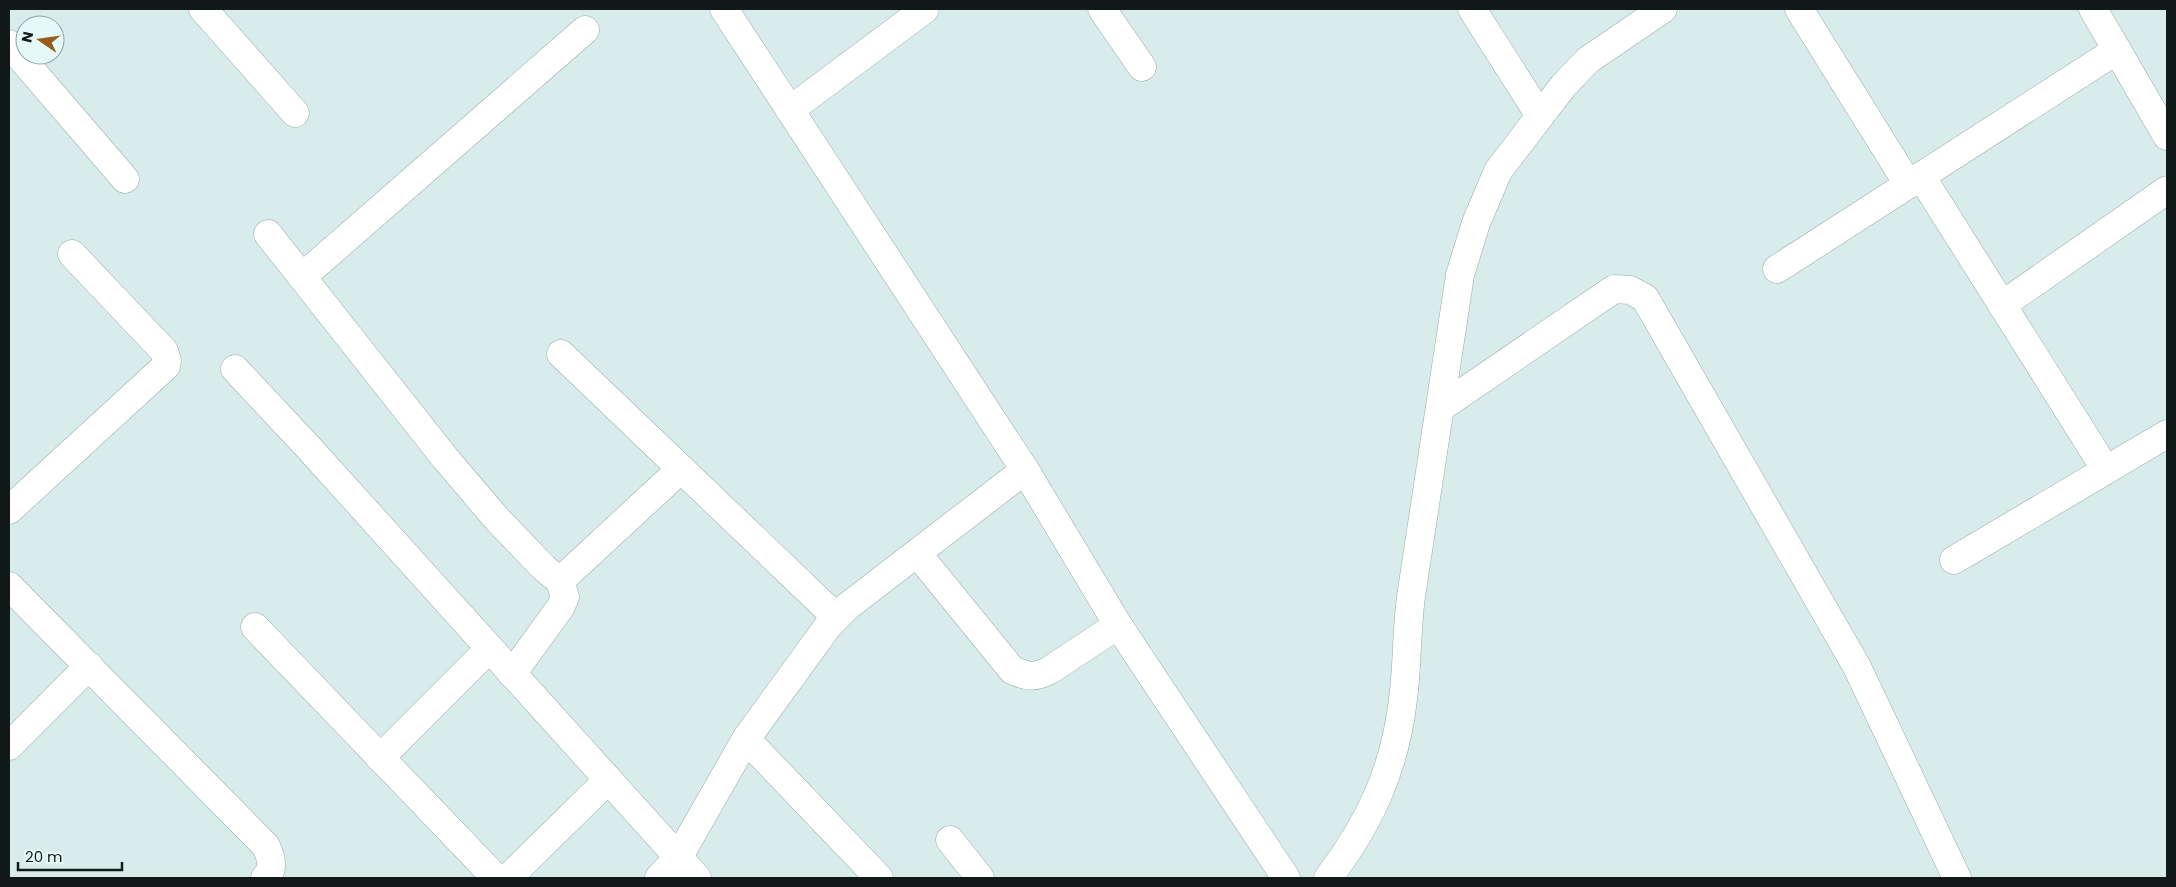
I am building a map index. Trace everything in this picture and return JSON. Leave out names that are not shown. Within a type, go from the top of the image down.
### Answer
[{"type":"street","points":[[203,9],[294,113]]},
{"type":"street","points":[[724,9],[1025,470],[1118,625],[1286,878]]},
{"type":"street","points":[[790,110],[925,9]]},
{"type":"street","points":[[1102,9],[1142,68]]},
{"type":"street","points":[[1472,9],[1540,116]]},
{"type":"street","points":[[1328,878],[1348,851],[1376,803],[1394,755],[1404,699],[1408,612],[1460,275],[1476,223],[1498,172],[1564,85],[1588,60],[1663,9]]},
{"type":"street","points":[[1799,9],[2002,305],[2106,470]]},
{"type":"street","points":[[2093,9],[2167,136]]},
{"type":"street","points":[[302,276],[584,30]]},
{"type":"street","points":[[9,44],[125,178]]},
{"type":"street","points":[[1777,269],[2117,50]]},
{"type":"street","points":[[2002,305],[2167,190]]},
{"type":"street","points":[[268,234],[445,458],[498,519],[544,568],[560,581],[565,597],[560,608],[512,674]]},
{"type":"street","points":[[9,510],[166,366],[167,361],[164,351],[72,254]]},
{"type":"street","points":[[1440,408],[1614,289],[1630,290],[1645,298],[1857,667],[1949,875]]},
{"type":"street","points":[[561,354],[836,617]]},
{"type":"street","points":[[235,369],[309,448],[697,878]]},
{"type":"street","points":[[1954,560],[2167,434]]},
{"type":"street","points":[[560,581],[681,469]]},
{"type":"street","points":[[659,878],[678,858],[746,739],[836,617],[1025,470]]},
{"type":"street","points":[[917,553],[1012,670],[1025,676],[1038,676],[1050,670],[1118,625]]},
{"type":"street","points":[[9,586],[266,846],[272,860],[269,875],[265,878]]},
{"type":"street","points":[[255,627],[496,878]]},
{"type":"street","points":[[380,758],[489,649]]},
{"type":"street","points":[[9,746],[89,666]]},
{"type":"street","points":[[746,739],[879,878]]},
{"type":"street","points":[[508,878],[608,780]]},
{"type":"street","points":[[950,840],[980,878]]}]
